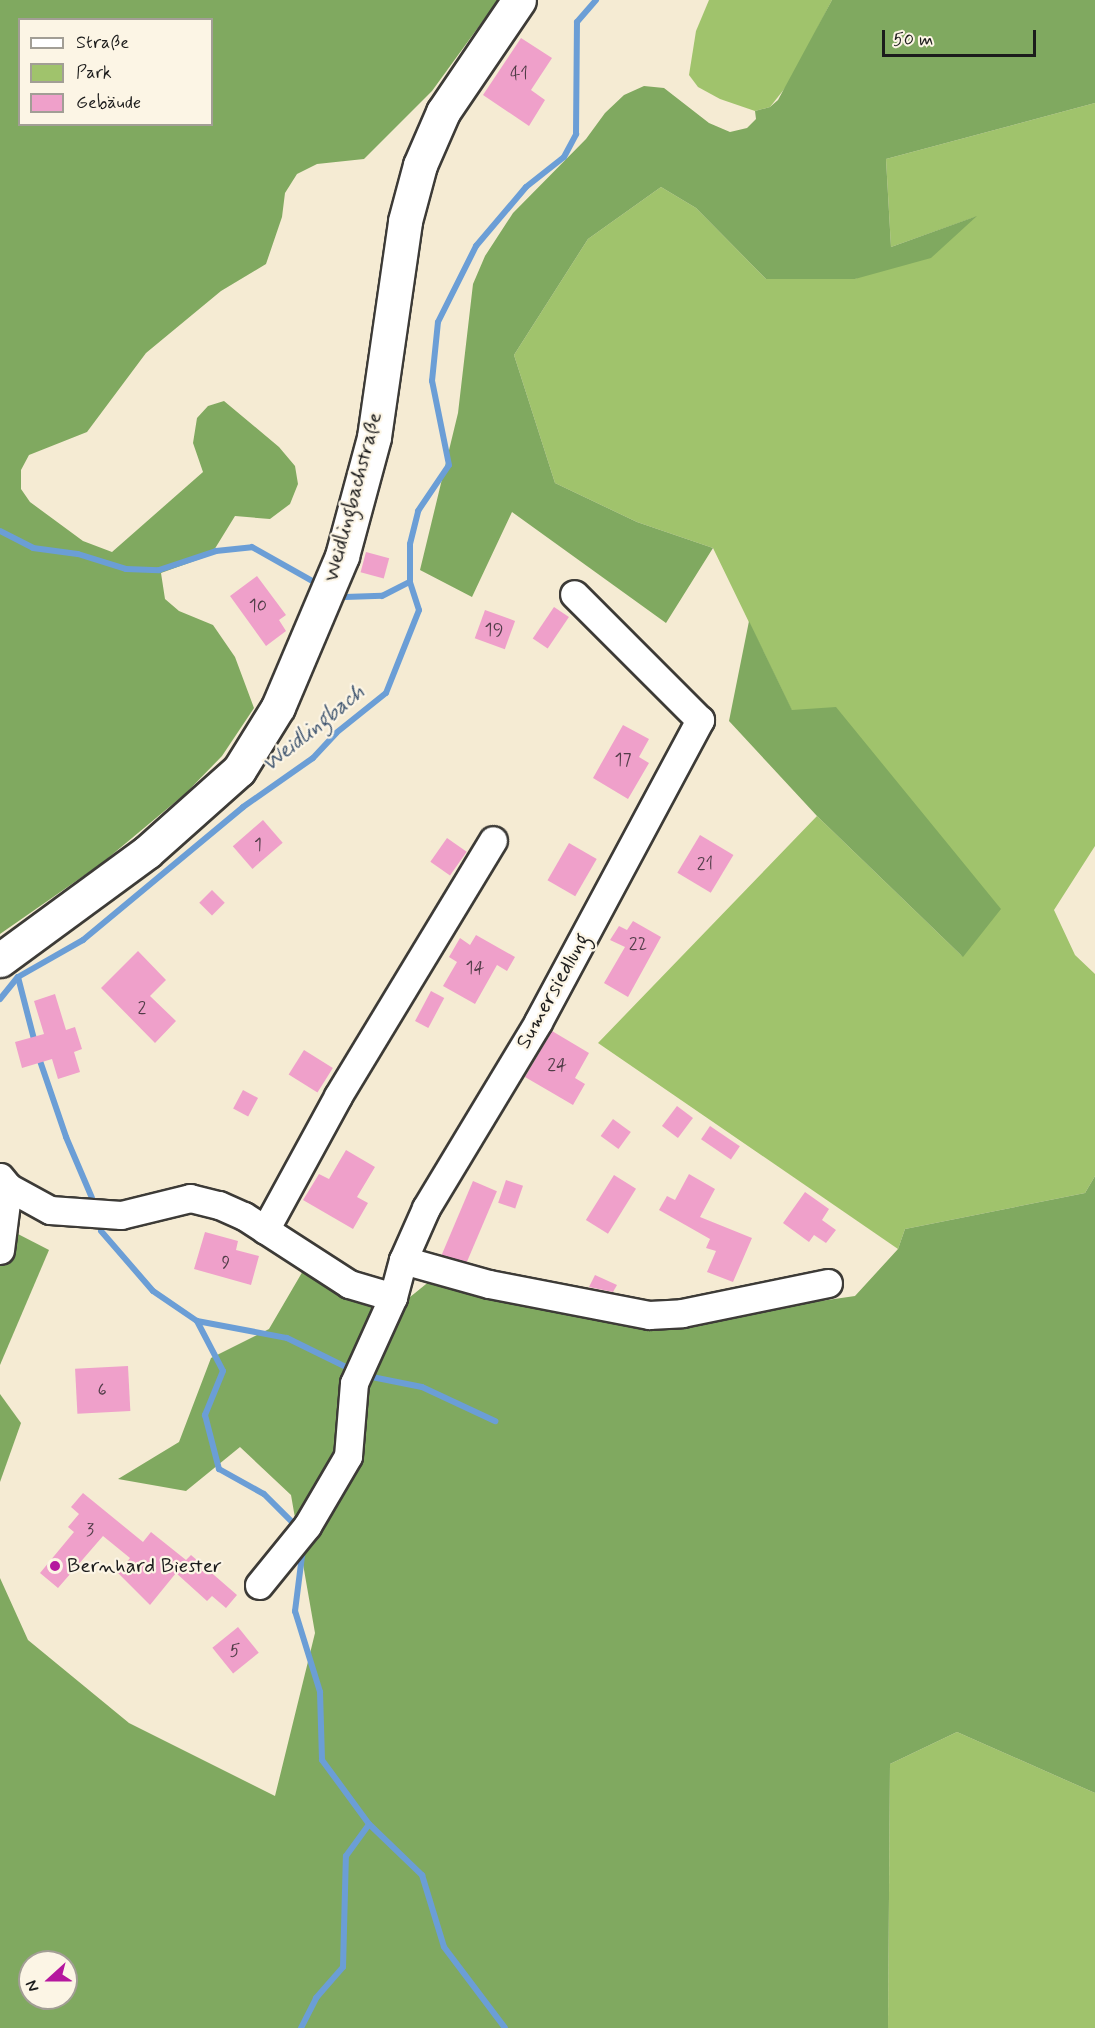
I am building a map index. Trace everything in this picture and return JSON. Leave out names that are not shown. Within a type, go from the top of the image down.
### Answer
[{"type":"main road","name":"Weidlingbachstraße","points":[[0,960],[147,852],[239,770],[278,707],[342,556],[374,437],[405,221],[420,165],[443,112],[519,0]]},
{"type":"street","name":"Sumersiedlung","points":[[259,1585],[307,1526],[348,1456],[354,1383],[393,1297],[403,1260],[426,1208],[538,1022],[700,720],[574,594]]},
{"type":"street","points":[[265,1230],[338,1096],[493,840]]},
{"type":"street","points":[[0,1250],[4,1182],[51,1210],[121,1215],[190,1198],[219,1205],[265,1230],[349,1284],[393,1297]]},
{"type":"street","points":[[403,1260],[489,1284],[650,1315],[682,1313],[828,1283]]},
{"type":"green space","points":[[0,0],[498,0],[432,91],[364,159],[317,164],[297,174],[285,193],[282,217],[266,264],[221,291],[146,353],[87,432],[29,455],[21,470],[21,489],[30,502],[83,541],[112,552],[203,472],[193,443],[197,418],[208,406],[224,401],[279,447],[295,466],[298,484],[290,504],[270,519],[235,516],[211,555],[161,573],[165,599],[179,611],[213,625],[235,657],[254,708],[222,756],[186,793],[102,863],[0,934]]},
{"type":"green space","points":[[709,0],[832,0],[789,83],[770,107],[755,111],[720,99],[698,87],[689,75],[696,31]]},
{"type":"green space","points":[[832,0],[1095,0],[1095,103],[886,159],[891,247],[977,216],[931,258],[855,279],[766,279],[696,208],[661,187],[588,239],[514,355],[555,483],[637,522],[713,548],[666,623],[512,512],[472,597],[420,570],[458,413],[473,284],[485,256],[513,213],[586,139],[605,113],[624,95],[644,86],[664,88],[709,123],[730,132],[747,128],[756,119],[755,111],[770,107],[778,100]]},
{"type":"green space","points":[[1095,103],[1095,846],[1054,910],[1075,955],[1095,974],[1095,1176],[1085,1193],[905,1229],[898,1249],[598,1043],[817,816],[962,956],[792,711],[713,548],[637,522],[555,483],[514,355],[588,239],[661,187],[696,208],[766,279],[855,279],[975,217],[891,247],[886,159]]},
{"type":"green space","points":[[749,621],[792,710],[836,707],[1001,909],[963,957],[817,816],[729,721]]},
{"type":"green space","points":[[1095,1176],[1095,1793],[957,1732],[890,1764],[888,2028],[0,2028],[0,1578],[28,1640],[129,1723],[275,1796],[315,1633],[291,1495],[240,1447],[186,1491],[118,1479],[179,1442],[211,1358],[269,1329],[307,1264],[394,1310],[436,1276],[634,1328],[855,1296],[898,1249],[905,1229],[1085,1193]]},
{"type":"green space","points":[[16,1233],[49,1250],[0,1365],[0,1258]]},
{"type":"green space","points":[[0,1394],[21,1423],[0,1482]]},
{"type":"green space","points":[[957,1732],[1095,1793],[1095,2028],[888,2028],[890,1764]]},
{"type":"building","points":[[521,38],[552,58],[531,90],[545,100],[529,126],[483,95]]},
{"type":"building","points":[[366,552],[389,558],[384,578],[361,572]]},
{"type":"building","points":[[257,576],[286,615],[279,620],[286,631],[266,646],[230,596]]},
{"type":"building","points":[[554,607],[569,617],[548,649],[533,639]]},
{"type":"building","points":[[485,610],[515,621],[505,649],[475,638]]},
{"type":"building","points":[[623,725],[649,739],[639,757],[649,763],[628,799],[593,778]]},
{"type":"building","points":[[263,820],[283,843],[252,869],[233,846]]},
{"type":"building","points":[[700,835],[733,855],[711,893],[677,873]]},
{"type":"building","points":[[447,838],[467,852],[450,876],[430,862]]},
{"type":"building","points":[[569,843],[597,859],[575,896],[548,880]]},
{"type":"building","points":[[212,890],[225,903],[212,915],[199,903]]},
{"type":"building","points":[[633,921],[661,937],[628,997],[604,983],[625,947],[610,940],[619,926],[627,930]]},
{"type":"building","points":[[476,935],[515,957],[507,971],[497,965],[475,1004],[443,986],[457,962],[449,957],[460,938],[470,945]]},
{"type":"building","points":[[138,951],[166,980],[150,996],[176,1021],[155,1043],[101,988]]},
{"type":"building","points":[[431,991],[444,998],[428,1028],[415,1021]]},
{"type":"building","points":[[55,994],[66,1030],[75,1027],[82,1049],[74,1052],[80,1072],[58,1079],[52,1059],[22,1068],[15,1042],[44,1034],[34,1001]]},
{"type":"building","points":[[552,1031],[589,1053],[575,1078],[585,1084],[573,1105],[525,1077]]},
{"type":"building","points":[[304,1050],[333,1068],[317,1093],[289,1075]]},
{"type":"building","points":[[243,1090],[258,1098],[248,1117],[233,1109]]},
{"type":"building","points":[[677,1106],[693,1118],[678,1138],[662,1126]]},
{"type":"building","points":[[613,1119],[631,1132],[618,1149],[601,1136]]},
{"type":"building","points":[[710,1126],[740,1146],[731,1159],[701,1139]]},
{"type":"building","points":[[346,1150],[375,1167],[357,1197],[368,1203],[353,1229],[303,1200],[319,1174],[329,1179]]},
{"type":"building","points":[[689,1174],[715,1189],[700,1217],[752,1238],[733,1282],[707,1272],[716,1251],[706,1248],[710,1239],[659,1210],[667,1196],[675,1200]]},
{"type":"building","points":[[614,1175],[636,1189],[608,1234],[586,1220]]},
{"type":"building","points":[[506,1180],[523,1186],[515,1209],[498,1203]]},
{"type":"building","points":[[473,1181],[497,1191],[466,1265],[442,1255]]},
{"type":"building","points":[[805,1192],[829,1209],[822,1220],[836,1230],[826,1243],[814,1235],[809,1242],[783,1223]]},
{"type":"building","points":[[205,1232],[238,1241],[236,1250],[259,1256],[251,1285],[194,1269]]},
{"type":"building","points":[[595,1275],[617,1285],[613,1292],[589,1287]]},
{"type":"building","points":[[128,1366],[130,1411],[77,1414],[75,1369]]},
{"type":"building","points":[[83,1493],[143,1542],[151,1532],[186,1560],[191,1555],[237,1595],[226,1608],[212,1596],[207,1601],[176,1573],[150,1605],[118,1573],[130,1558],[103,1536],[58,1588],[40,1573],[74,1532],[68,1527],[79,1514],[71,1507]]},
{"type":"building","points":[[238,1627],[259,1653],[233,1673],[212,1648]]},
{"type":"waterway","name":"Weidlingbach","points":[[0,999],[18,977],[83,940],[243,807],[313,758],[336,733],[386,693],[419,610],[410,582],[410,544],[418,511],[449,465],[432,381],[438,322],[476,246],[526,187],[564,157],[576,134],[577,22],[596,0]]},
{"type":"waterway","points":[[0,531],[33,548],[78,554],[126,569],[159,570],[216,551],[252,547],[314,582]]},
{"type":"waterway","points":[[345,597],[382,596],[410,582]]},
{"type":"waterway","points":[[18,977],[35,1043]]},
{"type":"waterway","points":[[38,1055],[66,1137],[92,1198]]},
{"type":"waterway","points":[[101,1231],[153,1291],[197,1321],[223,1371],[205,1415],[219,1469],[264,1494],[294,1524]]},
{"type":"waterway","points":[[197,1321],[287,1338],[346,1367]]},
{"type":"waterway","points":[[367,1376],[422,1387],[495,1421]]},
{"type":"waterway","points":[[303,1548],[295,1611],[320,1692],[322,1760],[369,1824],[422,1875],[444,1947],[505,2028]]},
{"type":"waterway","points":[[301,2028],[316,1998],[343,1967],[346,1856],[369,1824]]},
{"type":"place","name":"Bernhard Biester","points":[[55,1566]]}]
